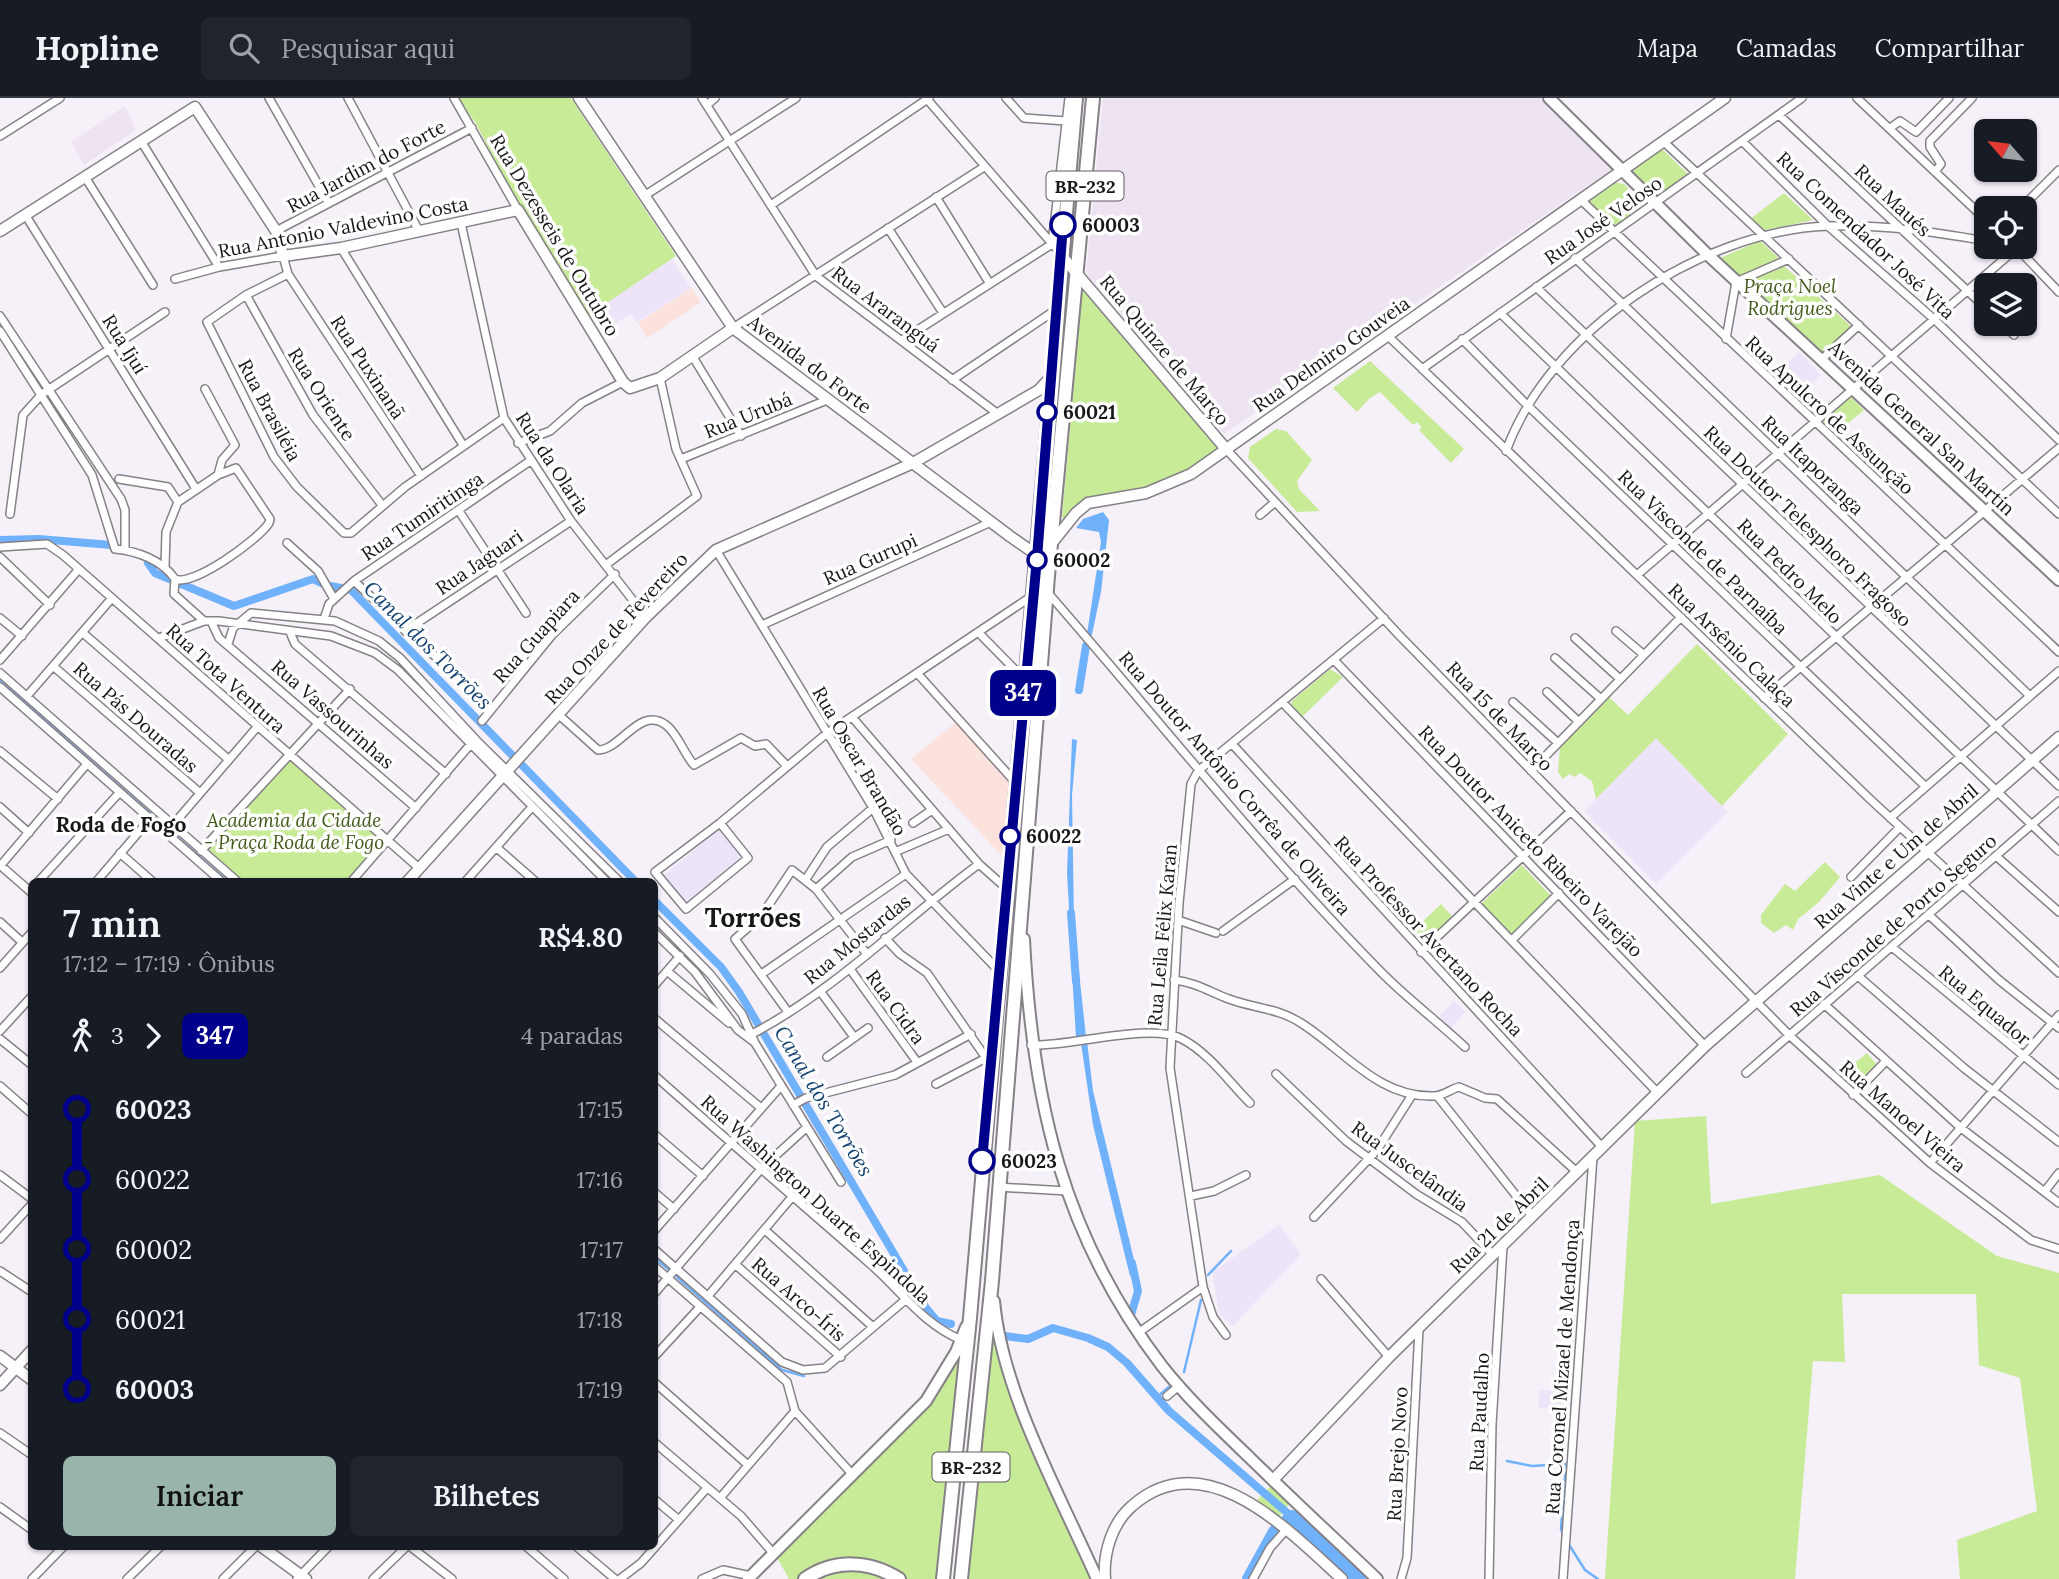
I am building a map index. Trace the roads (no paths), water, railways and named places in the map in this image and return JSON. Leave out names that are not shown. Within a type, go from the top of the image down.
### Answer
[{"type":"highway","name":"BR-232","points":[[943,1579],[970,1318],[989,1058],[1037,555],[1060,273],[1057,249],[1076,98]]},
{"type":"highway","name":"BR-232","points":[[961,1579],[992,1281],[997,1187],[1047,593],[1093,98]]},
{"type":"highway","points":[[805,1579],[826,1568],[854,1563],[880,1569],[899,1579]]},
{"type":"main road","name":"Avenida General San Martin","points":[[1549,98],[1736,282],[1856,389],[2059,580]]},
{"type":"main road","points":[[1022,901],[1031,1045],[1044,1109],[1067,1191],[1086,1242],[1138,1333],[1180,1385],[1377,1579]]},
{"type":"main road","points":[[992,1281],[998,1339],[1010,1379],[1097,1579]]},
{"type":"main road","points":[[750,1578],[926,1401],[961,1340],[970,1318]]},
{"type":"street","points":[[0,136],[60,98]]},
{"type":"street","points":[[269,98],[328,202]]},
{"type":"street","points":[[348,98],[419,231]]},
{"type":"street","name":"Rua Dezesseis de Outubro","points":[[454,98],[518,210],[626,385]]},
{"type":"street","name":"Avenida do Forte","points":[[579,98],[733,328],[1037,555]]},
{"type":"street","points":[[704,102],[715,98]]},
{"type":"street","points":[[644,196],[796,98]]},
{"type":"street","points":[[1057,249],[1069,98]]},
{"type":"street","name":"Rua Delmiro Gouveia","points":[[1052,542],[1088,503],[1165,487],[1226,449],[1725,98]]},
{"type":"street","name":"Rua José Veloso","points":[[1422,369],[1802,98]]},
{"type":"street","points":[[1857,98],[1974,208]]},
{"type":"street","points":[[1890,128],[1900,121],[1916,132],[1949,98]]},
{"type":"street","points":[[1935,172],[1941,164],[1930,147],[1930,141],[1972,98]]},
{"type":"street","points":[[771,205],[927,99],[1057,249]]},
{"type":"street","points":[[1008,100],[1024,118],[1066,121]]},
{"type":"street","points":[[0,231],[141,141],[192,102],[276,231],[283,256]]},
{"type":"street","name":"Rua Araranguá","points":[[704,102],[816,276],[998,414]]},
{"type":"street","name":"Rua Maués","points":[[1779,116],[1974,296]]},
{"type":"street","name":"Rua Jardim do Forte","points":[[276,231],[472,128]]},
{"type":"street","points":[[141,141],[219,267]]},
{"type":"street","name":"Rua Comendador José Vita","points":[[1742,141],[1828,226],[1935,320],[2059,440]]},
{"type":"street","points":[[1664,142],[2059,514]]},
{"type":"street","points":[[518,443],[550,432],[582,402],[626,385],[660,378],[984,167]]},
{"type":"street","points":[[2033,196],[2059,170]]},
{"type":"street","points":[[85,177],[153,285]]},
{"type":"street","points":[[936,197],[990,284]]},
{"type":"street","name":"Rua Apulcro de Assunção","points":[[1581,200],[1661,279],[2059,652]]},
{"type":"street","name":"Rua Antonio Valdevino Costa","points":[[175,279],[219,267],[341,248],[518,210]]},
{"type":"street","name":"Rua Ijuí","points":[[26,216],[196,489]]},
{"type":"street","name":"Rua da Olaria","points":[[461,223],[504,418],[571,521],[646,617]]},
{"type":"street","points":[[1506,451],[1527,405],[1587,335],[1622,304],[1707,254],[1763,234],[1828,226],[1900,229],[1974,239]]},
{"type":"street","points":[[888,228],[943,313]]},
{"type":"street","points":[[341,248],[463,445]]},
{"type":"street","points":[[902,340],[990,284],[1057,249]]},
{"type":"street","name":"Rua Quinze de Março","points":[[1057,249],[1226,449]]},
{"type":"street","name":"Rua Puxinanã","points":[[283,256],[288,274],[421,476]]},
{"type":"street","name":"Rua Itaporanga","points":[[1575,258],[2029,695]]},
{"type":"street","points":[[1726,339],[1736,282],[1789,259]]},
{"type":"street","points":[[1637,575],[2004,259]]},
{"type":"street","points":[[2027,259],[2059,292]]},
{"type":"street","name":"Rua Quinze de Março","points":[[1060,273],[1077,273]]},
{"type":"street","points":[[246,295],[288,274]]},
{"type":"street","name":"Rua Doutor Telesphoro Fragoso","points":[[1536,287],[2059,786]]},
{"type":"street","name":"Rua Brasiléia","points":[[246,295],[208,318],[208,324],[274,457],[297,487],[344,533],[351,533],[382,505]]},
{"type":"street","name":"Rua Oriente","points":[[246,295],[313,415],[382,505]]},
{"type":"street","points":[[952,380],[1057,309]]},
{"type":"street","points":[[10,514],[23,415],[46,392],[165,312]]},
{"type":"street","name":"Rua Pedro Melo","points":[[1500,313],[2059,851]]},
{"type":"street","points":[[0,316],[92,475],[116,549],[139,552],[165,567],[166,532],[178,502],[218,475],[236,468],[269,517],[266,528],[237,552],[187,581],[174,583]]},
{"type":"street","points":[[1822,359],[1859,325]]},
{"type":"street","points":[[0,331],[124,505],[125,550]]},
{"type":"street","name":"Rua Arsênio Calaça","points":[[1387,335],[1961,886],[2059,973]]},
{"type":"street","name":"Rua Visconde de Parnaíba","points":[[1462,339],[1527,405],[1925,786]]},
{"type":"street","points":[[693,357],[741,436]]},
{"type":"street","points":[[607,564],[696,499],[697,493],[672,436],[660,378]]},
{"type":"street","name":"Rua Onze de Fevereiro","points":[[411,878],[646,617],[716,550],[913,463],[1039,390],[1050,378]]},
{"type":"street","points":[[205,389],[235,445],[222,460],[218,475]]},
{"type":"street","name":"Rua Urubá","points":[[681,460],[827,400]]},
{"type":"street","points":[[382,505],[504,418]]},
{"type":"street","points":[[1765,698],[2059,448]]},
{"type":"street","name":"Rua 15 de Março","points":[[1226,449],[1273,503],[1756,1001]]},
{"type":"street","name":"Rua Tumiritinga","points":[[324,619],[334,599],[354,581],[530,461]]},
{"type":"street","points":[[118,479],[168,487],[178,502]]},
{"type":"street","points":[[1260,515],[1273,503]]},
{"type":"street","points":[[459,511],[526,613]]},
{"type":"street","name":"Rua Jaguari","points":[[405,631],[496,568],[571,521]]},
{"type":"street","name":"Rua Gurupi","points":[[762,625],[991,522]]},
{"type":"street","points":[[287,542],[307,558],[334,599]]},
{"type":"street","points":[[1037,555],[1052,542]]},
{"type":"street","name":"Rua Tota Ventura","points":[[0,547],[47,544],[159,638],[289,757],[419,869]]},
{"type":"street","name":"Rua Oscar Brandão","points":[[716,550],[873,808],[906,874],[999,971]]},
{"type":"street","points":[[0,558],[50,605]]},
{"type":"street","name":"Rua Tota Ventura","points":[[165,567],[174,583],[207,621]]},
{"type":"street","points":[[0,660],[79,569]]},
{"type":"street","name":"Rua Guapiara","points":[[482,721],[552,635],[615,574]]},
{"type":"street","points":[[354,581],[437,658]]},
{"type":"street","name":"Rua Doutor Antônio Corrêa de Oliveira","points":[[1047,593],[1171,733],[1198,771],[1295,879],[1401,992],[1465,1047]]},
{"type":"street","points":[[720,823],[748,858],[686,909],[655,872],[720,823],[826,734],[1033,596]]},
{"type":"street","points":[[27,696],[112,598]]},
{"type":"street","points":[[228,644],[231,630],[251,613],[324,619],[356,629],[390,649],[509,766],[616,878]]},
{"type":"street","points":[[1531,771],[1681,617]]},
{"type":"street","points":[[0,618],[22,636]]},
{"type":"street","points":[[1198,771],[1233,745],[1384,618]]},
{"type":"street","points":[[159,638],[207,621],[237,623],[331,636],[387,660],[470,745],[509,766],[532,807],[603,878]]},
{"type":"street","name":"Rua Vassourinhas","points":[[207,621],[215,633],[416,808]]},
{"type":"street","points":[[1616,631],[1644,655]]},
{"type":"street","points":[[289,632],[295,643],[446,774]]},
{"type":"street","points":[[978,632],[1025,680]]},
{"type":"street","points":[[83,633],[228,759]]},
{"type":"street","points":[[1575,638],[1620,679]]},
{"type":"street","points":[[1555,658],[1601,699]]},
{"type":"street","name":"Rua Doutor Aniceto Ribeiro Varejão","points":[[1334,660],[1705,1046]]},
{"type":"street","name":"Rua Pás Douradas","points":[[53,666],[199,792]]},
{"type":"street","points":[[1890,818],[1959,755],[2059,671]]},
{"type":"street","points":[[0,673],[233,878]]},
{"type":"street","points":[[917,673],[1015,782]]},
{"type":"street","points":[[0,687],[217,878]]},
{"type":"street","points":[[201,851],[350,690]]},
{"type":"street","points":[[1547,692],[1579,722]]},
{"type":"street","points":[[1513,702],[1558,743]]},
{"type":"street","points":[[1283,703],[1657,1092]]},
{"type":"street","points":[[559,715],[596,749],[603,751],[638,725],[653,720],[667,726],[692,764],[698,765],[741,738],[755,746],[766,744],[786,765]]},
{"type":"street","points":[[852,718],[979,864],[1006,888]]},
{"type":"street","points":[[172,826],[258,726]]},
{"type":"street","name":"Rua Vinte e Um de Abril","points":[[1756,1001],[2059,737]]},
{"type":"street","points":[[355,878],[470,745]]},
{"type":"street","name":"Rua Professor Avertano Rocha","points":[[1233,745],[1602,1147]]},
{"type":"street","points":[[0,751],[58,799]]},
{"type":"street","points":[[28,888],[0,865],[86,765]]},
{"type":"street","name":"Rua Leila Félix Karan","points":[[1198,771],[1191,785],[1178,920],[1170,1071],[1203,1287],[1213,1317],[1226,1335]]},
{"type":"street","points":[[42,878],[119,793]]},
{"type":"street","name":"Rua Visconde de Porto Seguro","points":[[1746,1073],[2059,801]]},
{"type":"street","points":[[0,807],[29,833]]},
{"type":"street","points":[[470,878],[532,807]]},
{"type":"street","points":[[806,878],[827,847],[873,808]]},
{"type":"street","points":[[913,823],[932,810]]},
{"type":"street","points":[[1421,952],[1571,811]]},
{"type":"street","points":[[99,878],[149,820]]},
{"type":"street","points":[[1851,877],[1900,827]]},
{"type":"street","points":[[895,852],[949,829]]},
{"type":"street","points":[[816,889],[852,857],[891,840]]},
{"type":"street","points":[[496,847],[531,878]]},
{"type":"street","points":[[120,853],[148,878]]},
{"type":"street","points":[[1996,856],[2059,912]]},
{"type":"street","name":"Rua Mostardas","points":[[758,1030],[850,969],[931,899],[979,864]]},
{"type":"street","points":[[788,1012],[736,938],[762,915],[794,869],[816,889],[866,953]]},
{"type":"street","points":[[763,973],[842,922],[906,874]]},
{"type":"street","points":[[1178,920],[1219,932],[1295,879]]},
{"type":"street","points":[[1513,940],[1559,893]]},
{"type":"street","points":[[1928,915],[2055,1026]]},
{"type":"street","points":[[658,921],[758,1030],[755,1043]]},
{"type":"street","points":[[0,922],[22,942]]},
{"type":"street","points":[[0,968],[28,936]]},
{"type":"street","points":[[658,936],[680,956],[738,1030]]},
{"type":"street","points":[[885,938],[900,954],[927,973],[989,1058],[936,1084]]},
{"type":"street","name":"Rua Equador","points":[[1892,947],[2059,1086]]},
{"type":"street","points":[[658,981],[680,956]]},
{"type":"street","name":"Rua Cidra","points":[[850,969],[918,1062]]},
{"type":"street","points":[[667,971],[755,1043],[841,1182]]},
{"type":"street","points":[[1858,976],[1993,1091],[2059,1142]]},
{"type":"street","points":[[1174,980],[1188,981],[1229,999],[1269,1009],[1297,1020],[1370,1076],[1396,1091],[1437,1097],[1459,1087],[1485,1098],[1497,1099],[1578,1173]]},
{"type":"street","points":[[820,991],[854,1037]]},
{"type":"street","points":[[0,1031],[28,1000]]},
{"type":"street","name":"Rua Manoel Vieira","points":[[1756,1001],[1853,1095],[1930,1163],[2038,1244],[2059,1250]]},
{"type":"street","name":"Rua 21 de Abril","points":[[1273,1479],[1389,1357],[1657,1092],[1756,1001]]},
{"type":"street","points":[[1824,1004],[1961,1128],[2059,1203]]},
{"type":"street","points":[[1930,1163],[2023,1057],[2055,1026],[2059,1015]]},
{"type":"street","points":[[658,1020],[761,1108]]},
{"type":"street","points":[[827,1056],[868,1028]]},
{"type":"street","points":[[794,1105],[806,1098],[887,1077],[971,1034]]},
{"type":"street","points":[[1031,1045],[1055,1046],[1091,1038],[1170,1034],[1198,1050],[1250,1102]]},
{"type":"street","points":[[0,1039],[28,1061]]},
{"type":"street","points":[[1853,1095],[1885,1062]]},
{"type":"street","name":"Rua Juscelândia","points":[[1276,1074],[1336,1133],[1416,1194],[1462,1222],[1493,1255]]},
{"type":"street","points":[[2050,1078],[2059,1076]]},
{"type":"street","name":"Rua Washington Duarte Espindola","points":[[658,1078],[870,1264],[904,1301],[939,1329],[961,1340]]},
{"type":"street","points":[[658,1227],[781,1086]]},
{"type":"street","points":[[2,1091],[28,1111]]},
{"type":"street","points":[[1314,1217],[1370,1158],[1412,1095]]},
{"type":"street","points":[[1437,1097],[1533,1217]]},
{"type":"street","points":[[658,1289],[761,1169],[807,1127]]},
{"type":"street","points":[[658,1137],[704,1176]]},
{"type":"street","name":"Rua Coronel Mizael de Mendonça","points":[[1563,1579],[1593,1157]]},
{"type":"street","points":[[2045,1191],[2059,1173]]},
{"type":"street","points":[[0,1175],[28,1198]]},
{"type":"street","points":[[1191,1195],[1214,1191],[1246,1175]]},
{"type":"street","points":[[997,1187],[1067,1191]]},
{"type":"street","points":[[658,1195],[674,1209]]},
{"type":"street","points":[[708,1296],[792,1197]]},
{"type":"street","points":[[0,1238],[28,1206]]},
{"type":"street","points":[[765,1230],[873,1327]]},
{"type":"street","name":"Rua Paudalho","points":[[1489,1579],[1492,1424],[1503,1246]]},
{"type":"street","points":[[658,1253],[789,1365],[817,1371],[841,1357],[904,1301]]},
{"type":"street","name":"Rua Arco-Íris","points":[[736,1265],[841,1357]]},
{"type":"street","points":[[658,1269],[787,1382],[795,1411],[852,1474]]},
{"type":"street","points":[[0,1271],[28,1289]]},
{"type":"street","points":[[1321,1279],[1389,1357]]},
{"type":"street","points":[[1138,1333],[1203,1287]]},
{"type":"street","points":[[658,1353],[700,1307]]},
{"type":"street","name":"Rua Brejo Novo","points":[[1401,1579],[1408,1558],[1419,1329]]},
{"type":"street","points":[[0,1385],[28,1354]]},
{"type":"street","points":[[0,1356],[28,1377]]},
{"type":"street","points":[[1167,1396],[1180,1385]]},
{"type":"street","points":[[658,1386],[748,1465]]},
{"type":"street","points":[[719,1498],[795,1411]]},
{"type":"street","points":[[0,1433],[28,1452]]},
{"type":"street","points":[[658,1445],[741,1516],[773,1553]]},
{"type":"street","points":[[1105,1579],[1108,1546],[1115,1528],[1129,1508],[1161,1488],[1187,1482],[1209,1484],[1241,1497],[1342,1579]]},
{"type":"street","points":[[658,1543],[707,1488]]},
{"type":"street","points":[[658,1502],[679,1520]]},
{"type":"street","points":[[0,1507],[28,1527]]},
{"type":"street","points":[[1253,1579],[1282,1528]]},
{"type":"street","points":[[32,1579],[57,1550]]},
{"type":"street","points":[[127,1579],[157,1550]]},
{"type":"street","points":[[223,1579],[252,1550]]},
{"type":"street","points":[[266,1550],[301,1578],[325,1550]]},
{"type":"street","points":[[373,1579],[403,1550]]},
{"type":"street","points":[[415,1550],[452,1579]]},
{"type":"street","points":[[530,1550],[564,1579]]},
{"type":"street","points":[[581,1550],[618,1579],[652,1550]]},
{"type":"street","points":[[643,1550],[648,1554]]},
{"type":"street","points":[[702,1579],[723,1570],[750,1578]]},
{"type":"water","points":[[1103,512],[1109,520],[1101,592],[1091,639],[1087,634],[1101,542],[1099,532],[1076,528],[1083,519]]},
{"type":"water","points":[[1072,739],[1077,740],[1072,795],[1074,922],[1070,925],[1067,873]]},
{"type":"water","points":[[1079,972],[1086,1037],[1076,1037],[1072,973]]},
{"type":"water","points":[[1087,1041],[1093,1091],[1137,1272],[1130,1276],[1093,1125],[1081,1043]]},
{"type":"waterway","name":"Canal dos Torrões","points":[[0,540],[39,539],[111,545]]},
{"type":"waterway","name":"Canal dos Torrões","points":[[148,563],[155,573],[234,606],[313,579],[325,585],[351,590],[632,878]]},
{"type":"waterway","points":[[1079,690],[1086,646]]},
{"type":"waterway","points":[[0,681],[223,878]]},
{"type":"waterway","name":"Canal dos Torrões","points":[[658,904],[721,967],[739,992],[926,1308],[937,1321],[951,1324]]},
{"type":"waterway","points":[[1071,913],[1076,981]]},
{"type":"waterway","points":[[1208,1275],[1231,1251]]},
{"type":"waterway","points":[[658,1260],[668,1269]]},
{"type":"waterway","points":[[1131,1315],[1138,1291],[1132,1263]]},
{"type":"waterway","points":[[677,1277],[782,1370],[804,1376]]},
{"type":"waterway","points":[[1184,1372],[1201,1300]]},
{"type":"waterway","points":[[1005,1336],[1028,1339],[1053,1328],[1108,1347],[1127,1363],[1169,1411],[1292,1517]]},
{"type":"waterway","points":[[1157,1397],[1170,1386]]},
{"type":"waterway","points":[[1507,1461],[1532,1466],[1566,1464],[1561,1529],[1563,1534]]},
{"type":"waterway","points":[[1249,1579],[1275,1532],[1292,1517],[1359,1579]]},
{"type":"waterway","points":[[1568,1543],[1585,1570],[1598,1579]]},
{"type":"place","name":"60003","points":[[1063,225]]},
{"type":"place","name":"60021","points":[[1047,412]]},
{"type":"place","name":"60002","points":[[1037,560]]},
{"type":"place","name":"60022","points":[[1010,836]]},
{"type":"place","name":"60023","points":[[982,1161]]},
{"type":"district","name":"Roda de Fogo","points":[[121,824]]},
{"type":"district","name":"Torrões","points":[[753,917]]},
{"type":"park label","name":"Praça Noel Rodrigues","points":[[1790,297]]},
{"type":"park label","name":"Academia da Cidade - Praça Roda de Fogo","points":[[294,831]]}]
